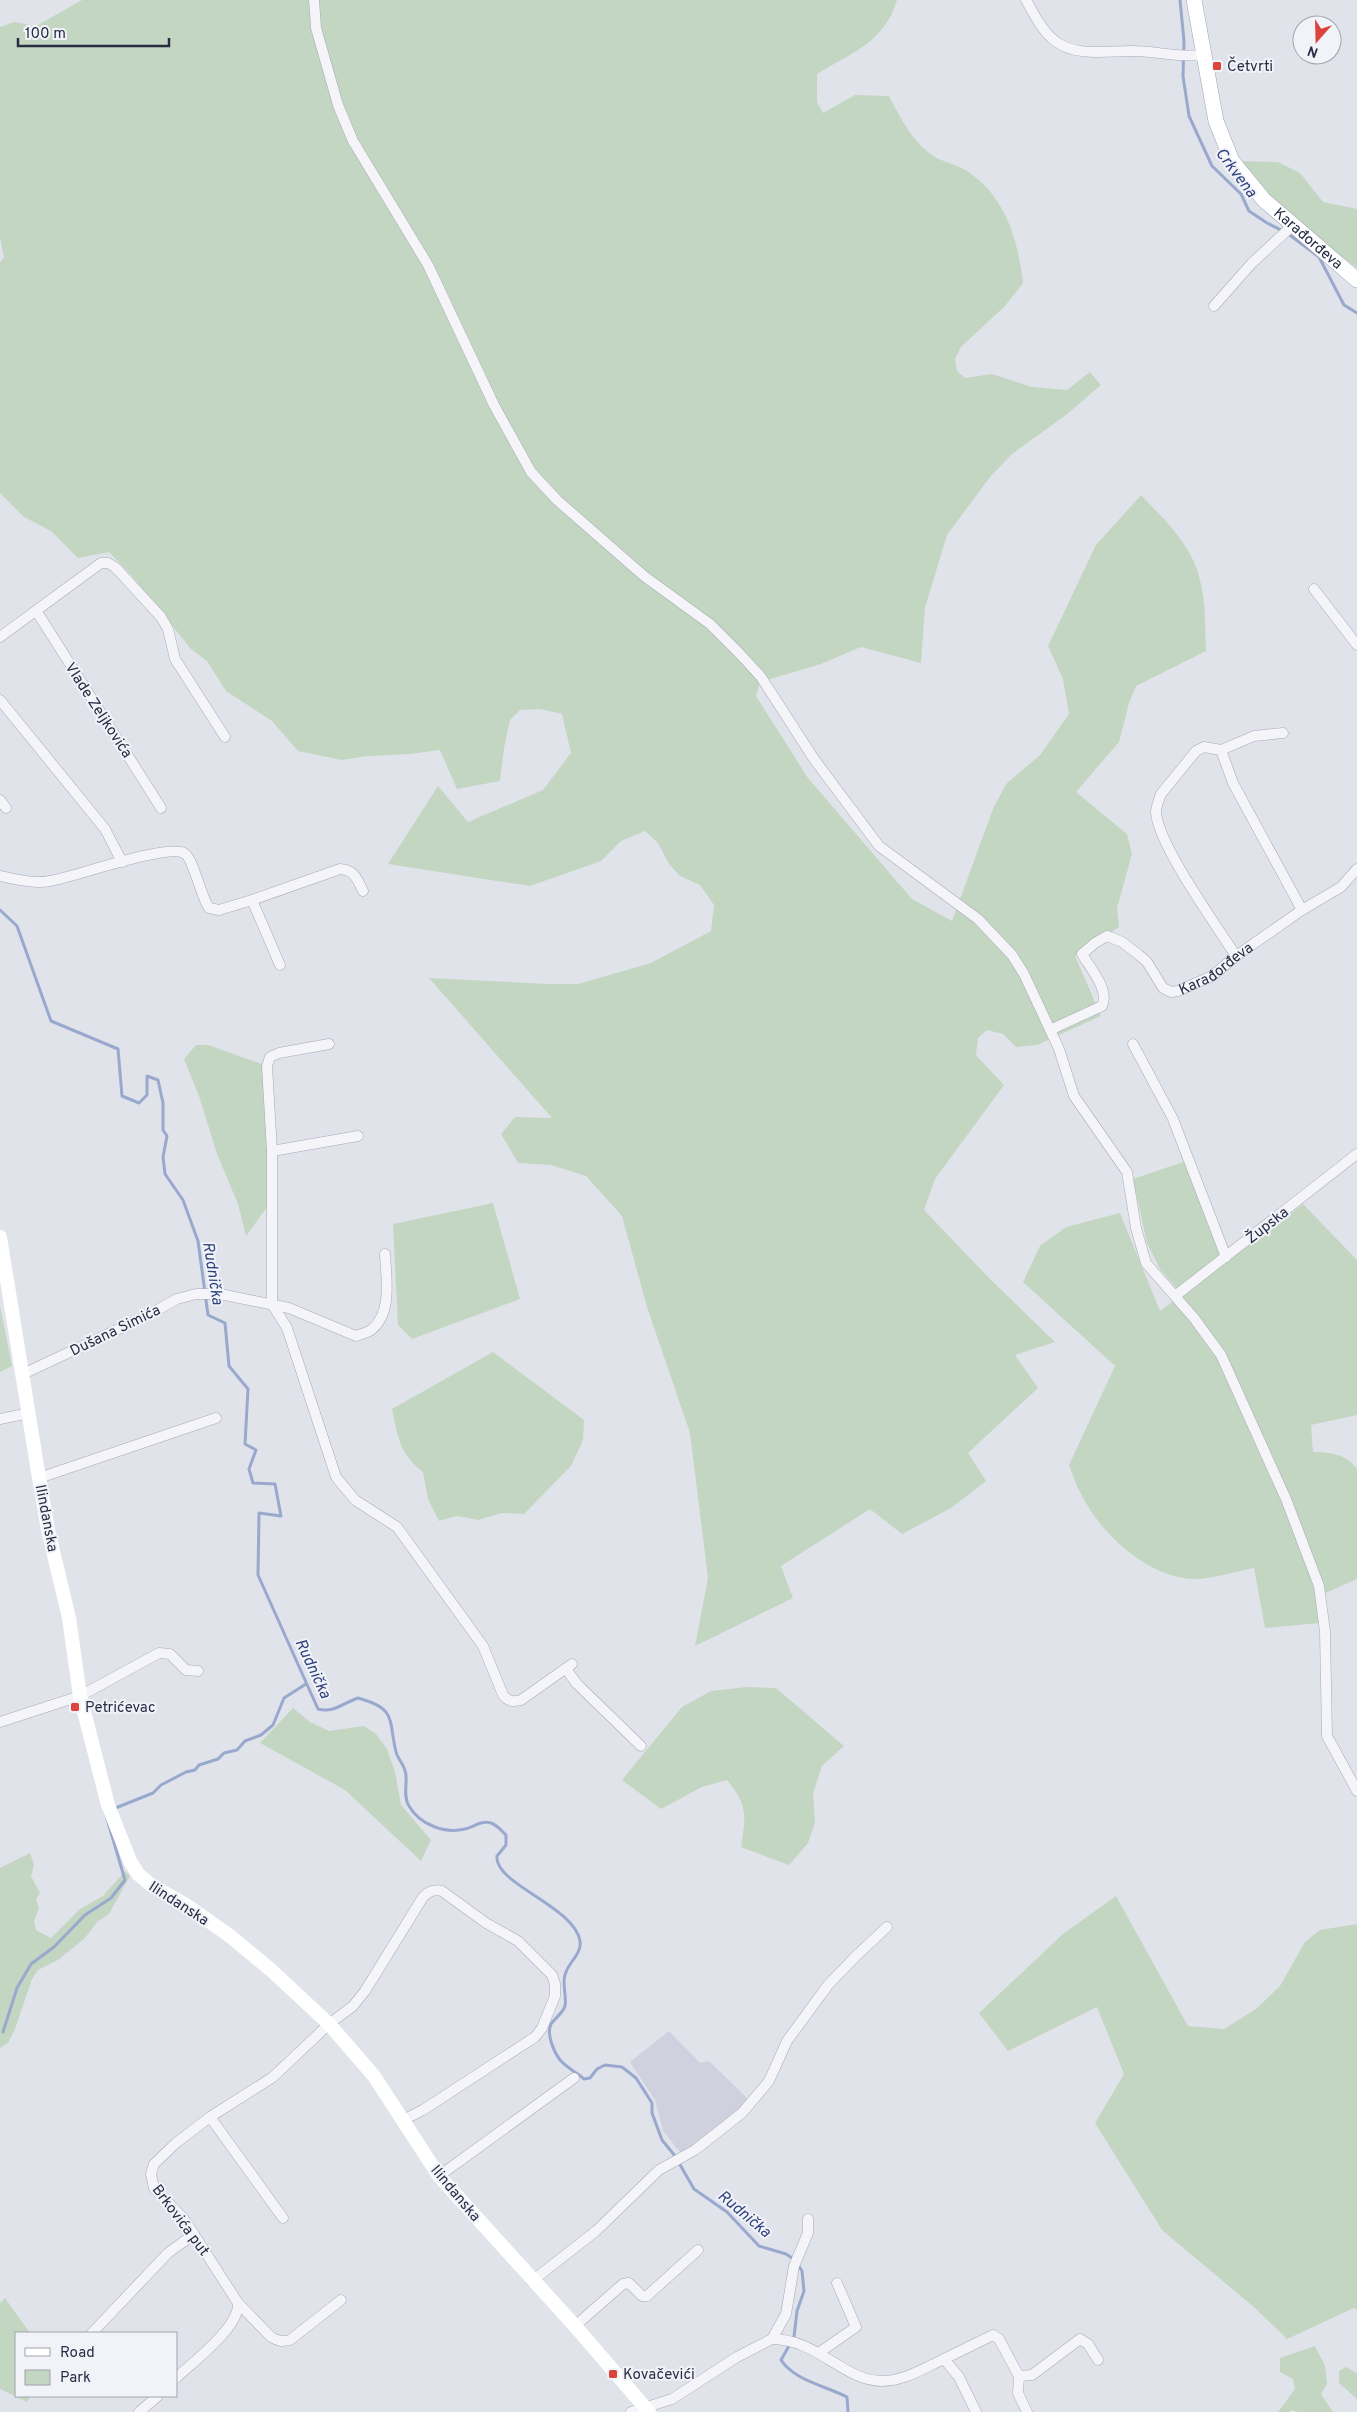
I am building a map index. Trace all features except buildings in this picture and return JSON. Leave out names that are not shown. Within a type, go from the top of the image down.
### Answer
[{"type":"main road","name":"Karađorđeva","points":[[1194,0],[1198,56],[1216,121],[1232,161],[1264,200],[1290,227],[1357,280]]},
{"type":"street","points":[[314,0],[319,36],[338,106],[353,141],[428,265],[498,412],[531,472],[557,500],[593,532],[644,576],[710,624],[740,654],[761,677],[814,759],[879,846],[978,919],[1012,955],[1024,974],[1060,1049],[1074,1096],[1127,1172],[1136,1228],[1146,1263],[1175,1296],[1221,1355],[1282,1490],[1319,1586],[1325,1632],[1328,1736],[1357,1791]]},
{"type":"street","points":[[1026,0],[1046,33],[1056,42],[1072,49],[1104,52],[1131,51],[1178,57],[1198,56]]},
{"type":"street","points":[[1214,306],[1252,264],[1290,227]]},
{"type":"street","points":[[0,638],[101,563],[108,563],[115,567],[161,617],[168,629],[175,659],[224,737]]},
{"type":"street","points":[[1314,589],[1357,644]]},
{"type":"street","name":"Vlade Zeljkovića","points":[[37,612],[162,808]]},
{"type":"street","points":[[0,700],[105,828],[122,862]]},
{"type":"street","points":[[1236,956],[1178,865],[1160,828],[1156,812],[1161,794],[1196,751],[1204,747],[1221,750],[1254,736],[1282,733]]},
{"type":"street","points":[[1221,750],[1233,783],[1302,910]]},
{"type":"street","points":[[0,876],[28,881],[49,882],[122,862],[172,851],[185,853],[190,859],[203,899],[210,908],[219,910],[340,869],[348,869],[354,873],[363,891]]},
{"type":"street","name":"Karađorđeva","points":[[1050,1030],[1102,1006],[1104,1002],[1103,988],[1082,954],[1090,946],[1107,936],[1122,942],[1139,955],[1147,962],[1163,988],[1171,992],[1212,976],[1236,956],[1302,910],[1341,887],[1357,870]]},
{"type":"street","points":[[252,900],[280,965]]},
{"type":"street","points":[[330,1044],[278,1053],[270,1057],[267,1066],[272,1151],[272,1304],[287,1328],[336,1477],[355,1500],[397,1528],[483,1646],[503,1695],[514,1702],[521,1700],[569,1667],[576,1684],[641,1746]]},
{"type":"street","points":[[1132,1044],[1177,1128],[1226,1257]]},
{"type":"street","points":[[272,1151],[358,1136]]},
{"type":"street","name":"Župska","points":[[1175,1296],[1357,1154]]},
{"type":"street","name":"Ilindanska","points":[[1,1242],[48,1530],[69,1618],[80,1696],[110,1811],[130,1861],[142,1878],[230,1936],[271,1970],[329,2024],[374,2076],[439,2176],[532,2281],[575,2326],[647,2410]]},
{"type":"street","name":"Dušana Simića","points":[[23,1374],[142,1318],[177,1299],[210,1292],[289,1308],[356,1336],[371,1330],[381,1317],[387,1294],[385,1254]]},
{"type":"street","points":[[0,1419],[29,1413]]},
{"type":"street","points":[[39,1478],[216,1418]]},
{"type":"street","points":[[0,1722],[80,1696],[159,1653],[170,1654],[186,1670],[198,1671]]},
{"type":"street","name":"Brkovića put","points":[[341,2300],[290,2340],[285,2342],[278,2341],[271,2337],[238,2303],[184,2219],[154,2188],[151,2174],[158,2159],[210,2117],[273,2078],[329,2024],[346,2012],[358,2000],[423,1897],[430,1890],[442,1891],[486,1923],[504,1931],[518,1941],[552,1975],[555,1984],[555,1996],[542,2028],[535,2037],[423,2110],[403,2120]]},
{"type":"street","points":[[532,2281],[596,2231],[659,2170],[706,2143],[742,2113],[768,2082],[787,2041],[828,1985],[888,1927]]},
{"type":"street","points":[[439,2176],[574,2078]]},
{"type":"street","points":[[210,2117],[283,2218]]},
{"type":"street","points":[[772,2339],[786,2314],[794,2266],[808,2233],[808,2219]]},
{"type":"street","points":[[93,2332],[168,2254],[194,2234]]},
{"type":"street","points":[[575,2326],[623,2284],[629,2283],[642,2296],[647,2296],[698,2250]]},
{"type":"street","points":[[820,2352],[856,2327],[837,2284]]},
{"type":"street","points":[[178,2376],[229,2327],[237,2315],[238,2303]]},
{"type":"street","points":[[631,2412],[647,2410],[672,2399],[736,2357],[772,2339],[788,2340],[820,2352],[858,2376],[883,2381],[906,2377],[993,2335],[998,2339],[1020,2376],[1018,2393],[1027,2412]]},
{"type":"street","points":[[1020,2376],[1032,2375],[1080,2339],[1088,2344],[1098,2360]]},
{"type":"street","points":[[944,2359],[959,2377],[976,2412]]},
{"type":"street","points":[[139,2412],[157,2397]]},
{"type":"shaded area","points":[[669,2031],[700,2063],[709,2061],[749,2100],[694,2146],[680,2152],[663,2131],[655,2100],[630,2062]]},
{"type":"green space","points":[[82,0],[897,0],[892,14],[875,36],[865,45],[817,74],[817,102],[823,113],[855,95],[889,96],[918,143],[936,157],[967,171],[980,181],[1000,206],[1013,235],[1023,283],[1005,306],[961,347],[955,359],[957,371],[965,378],[992,374],[1032,387],[1067,390],[1090,372],[1101,385],[1066,415],[1012,454],[990,477],[947,535],[925,608],[921,663],[861,647],[821,664],[760,682],[756,696],[808,778],[912,899],[952,921],[993,809],[1006,784],[1040,755],[1069,714],[1063,679],[1048,646],[1096,545],[1141,495],[1184,544],[1198,572],[1204,606],[1206,651],[1136,686],[1129,703],[1119,742],[1076,792],[1127,834],[1132,854],[1117,908],[1119,927],[1075,956],[1101,1016],[1037,1045],[1016,1047],[1003,1034],[987,1030],[978,1038],[976,1055],[1004,1085],[935,1179],[924,1210],[988,1277],[1055,1342],[1015,1355],[1038,1388],[968,1453],[986,1481],[951,1508],[902,1534],[870,1509],[781,1566],[793,1598],[695,1646],[708,1578],[690,1433],[647,1307],[622,1216],[586,1176],[551,1165],[518,1163],[501,1134],[515,1117],[552,1118],[429,978],[578,984],[651,963],[711,931],[714,905],[700,885],[680,876],[669,864],[658,843],[645,831],[621,841],[601,861],[530,886],[388,864],[438,786],[468,822],[543,790],[571,753],[562,714],[540,709],[520,710],[510,720],[500,781],[457,789],[440,750],[341,760],[298,751],[272,721],[226,691],[207,661],[191,649],[132,576],[109,552],[78,558],[51,531],[24,517],[0,493],[0,262],[4,258],[0,237],[0,27],[14,22],[36,26]]},
{"type":"green space","points":[[1232,161],[1278,162],[1300,173],[1323,202],[1357,209],[1357,268],[1264,200]]},
{"type":"green space","points":[[196,1045],[208,1045],[267,1066],[272,1200],[246,1236],[238,1204],[217,1154],[199,1096],[184,1059]]},
{"type":"green space","points":[[1186,1161],[1223,1255],[1177,1289],[1160,1269],[1147,1243],[1133,1179]]},
{"type":"green space","points":[[493,1203],[520,1299],[412,1339],[398,1325],[393,1224]]},
{"type":"green space","points":[[1303,1204],[1357,1260],[1357,1415],[1311,1425],[1313,1452],[1338,1455],[1348,1460],[1357,1469],[1357,1579],[1321,1595],[1320,1623],[1265,1628],[1254,1568],[1199,1579],[1176,1576],[1143,1562],[1127,1551],[1100,1524],[1079,1491],[1069,1465],[1115,1366],[1023,1282],[1040,1246],[1066,1227],[1120,1213],[1160,1311]]},
{"type":"green space","points":[[0,1306],[12,1366],[0,1372]]},
{"type":"green space","points":[[493,1352],[584,1420],[583,1440],[571,1466],[524,1514],[502,1513],[478,1520],[457,1516],[439,1521],[428,1499],[423,1472],[409,1458],[401,1444],[392,1409]]},
{"type":"green space","points":[[747,1687],[776,1688],[844,1746],[822,1766],[813,1793],[815,1822],[808,1843],[789,1865],[741,1847],[744,1811],[739,1797],[727,1780],[702,1787],[661,1809],[622,1780],[682,1707],[711,1691]]},
{"type":"green space","points":[[293,1708],[310,1722],[329,1731],[364,1726],[376,1734],[387,1749],[395,1772],[401,1805],[431,1840],[421,1861],[345,1790],[260,1743]]},
{"type":"green space","points":[[30,1853],[34,1865],[31,1876],[40,1893],[36,1899],[39,1909],[34,1921],[36,1930],[51,1938],[80,1909],[103,1896],[125,1871],[130,1876],[109,1914],[98,1921],[85,1938],[58,1960],[38,1970],[32,1979],[15,2029],[8,2043],[0,2048],[0,1868]]},
{"type":"green space","points":[[1116,1896],[1188,2026],[1224,2029],[1256,2009],[1280,1986],[1305,1942],[1320,1930],[1357,1924],[1357,2310],[1354,2308],[1287,2339],[1255,2308],[1162,2230],[1095,2123],[1124,2074],[1097,2007],[1008,2051],[979,2013],[1063,1934]]},
{"type":"green space","points":[[5,2298],[29,2332],[15,2332],[15,2396],[0,2389],[0,2303]]},
{"type":"green space","points":[[1315,2346],[1325,2366],[1327,2384],[1321,2394],[1333,2412],[1299,2412],[1291,2410],[1289,2412],[1278,2412],[1295,2389],[1293,2379],[1280,2372],[1280,2358]]},
{"type":"green space","points":[[1346,2367],[1357,2373],[1357,2399],[1339,2383],[1339,2371]]},
{"type":"green space","points":[[17,2397],[30,2397],[27,2402]]},
{"type":"waterway","name":"Crkvena","points":[[1180,0],[1184,41],[1183,76],[1189,116],[1212,166],[1241,194],[1249,211],[1287,233],[1319,257],[1344,305],[1357,313]]},
{"type":"waterway","name":"Rudnička","points":[[0,910],[17,926],[51,1021],[118,1049],[122,1096],[139,1103],[147,1095],[147,1076],[158,1080],[163,1103],[163,1130],[167,1136],[163,1157],[165,1174],[183,1200],[198,1241],[208,1315],[225,1323],[229,1366],[248,1389],[245,1444],[256,1450],[249,1469],[253,1483],[275,1484],[281,1516],[259,1513],[258,1575],[318,1709],[334,1709],[358,1698],[379,1706],[389,1716],[396,1752],[406,1772],[406,1799],[414,1813],[426,1823],[441,1829],[457,1830],[487,1822],[495,1825],[506,1835],[506,1845],[497,1856],[499,1866],[520,1886],[564,1917],[575,1928],[580,1941],[579,1949],[565,1976],[565,2006],[551,2024],[549,2033],[551,2043],[558,2057],[565,2065],[584,2079],[590,2078],[597,2069],[605,2065],[622,2067],[636,2078],[652,2103],[652,2113],[662,2140],[675,2156],[694,2189],[727,2212],[759,2246],[786,2254],[795,2260],[802,2271],[804,2291],[797,2311],[794,2337],[781,2360],[802,2378],[847,2397],[848,2412]]},
{"type":"waterway","points":[[113,1809],[153,1793],[161,1785],[186,1772],[195,1770],[199,1765],[218,1759],[224,1753],[237,1750],[245,1741],[261,1735],[273,1725],[284,1698],[306,1684]]},
{"type":"waterway","points":[[3,2032],[17,1988],[31,1964],[54,1947],[85,1915],[111,1898],[125,1880],[105,1812]]},
{"type":"place","name":"Četvrti","points":[[1217,66]]},
{"type":"place","name":"Petrićevac","points":[[75,1707]]},
{"type":"place","name":"Kovačevići","points":[[613,2374]]}]
